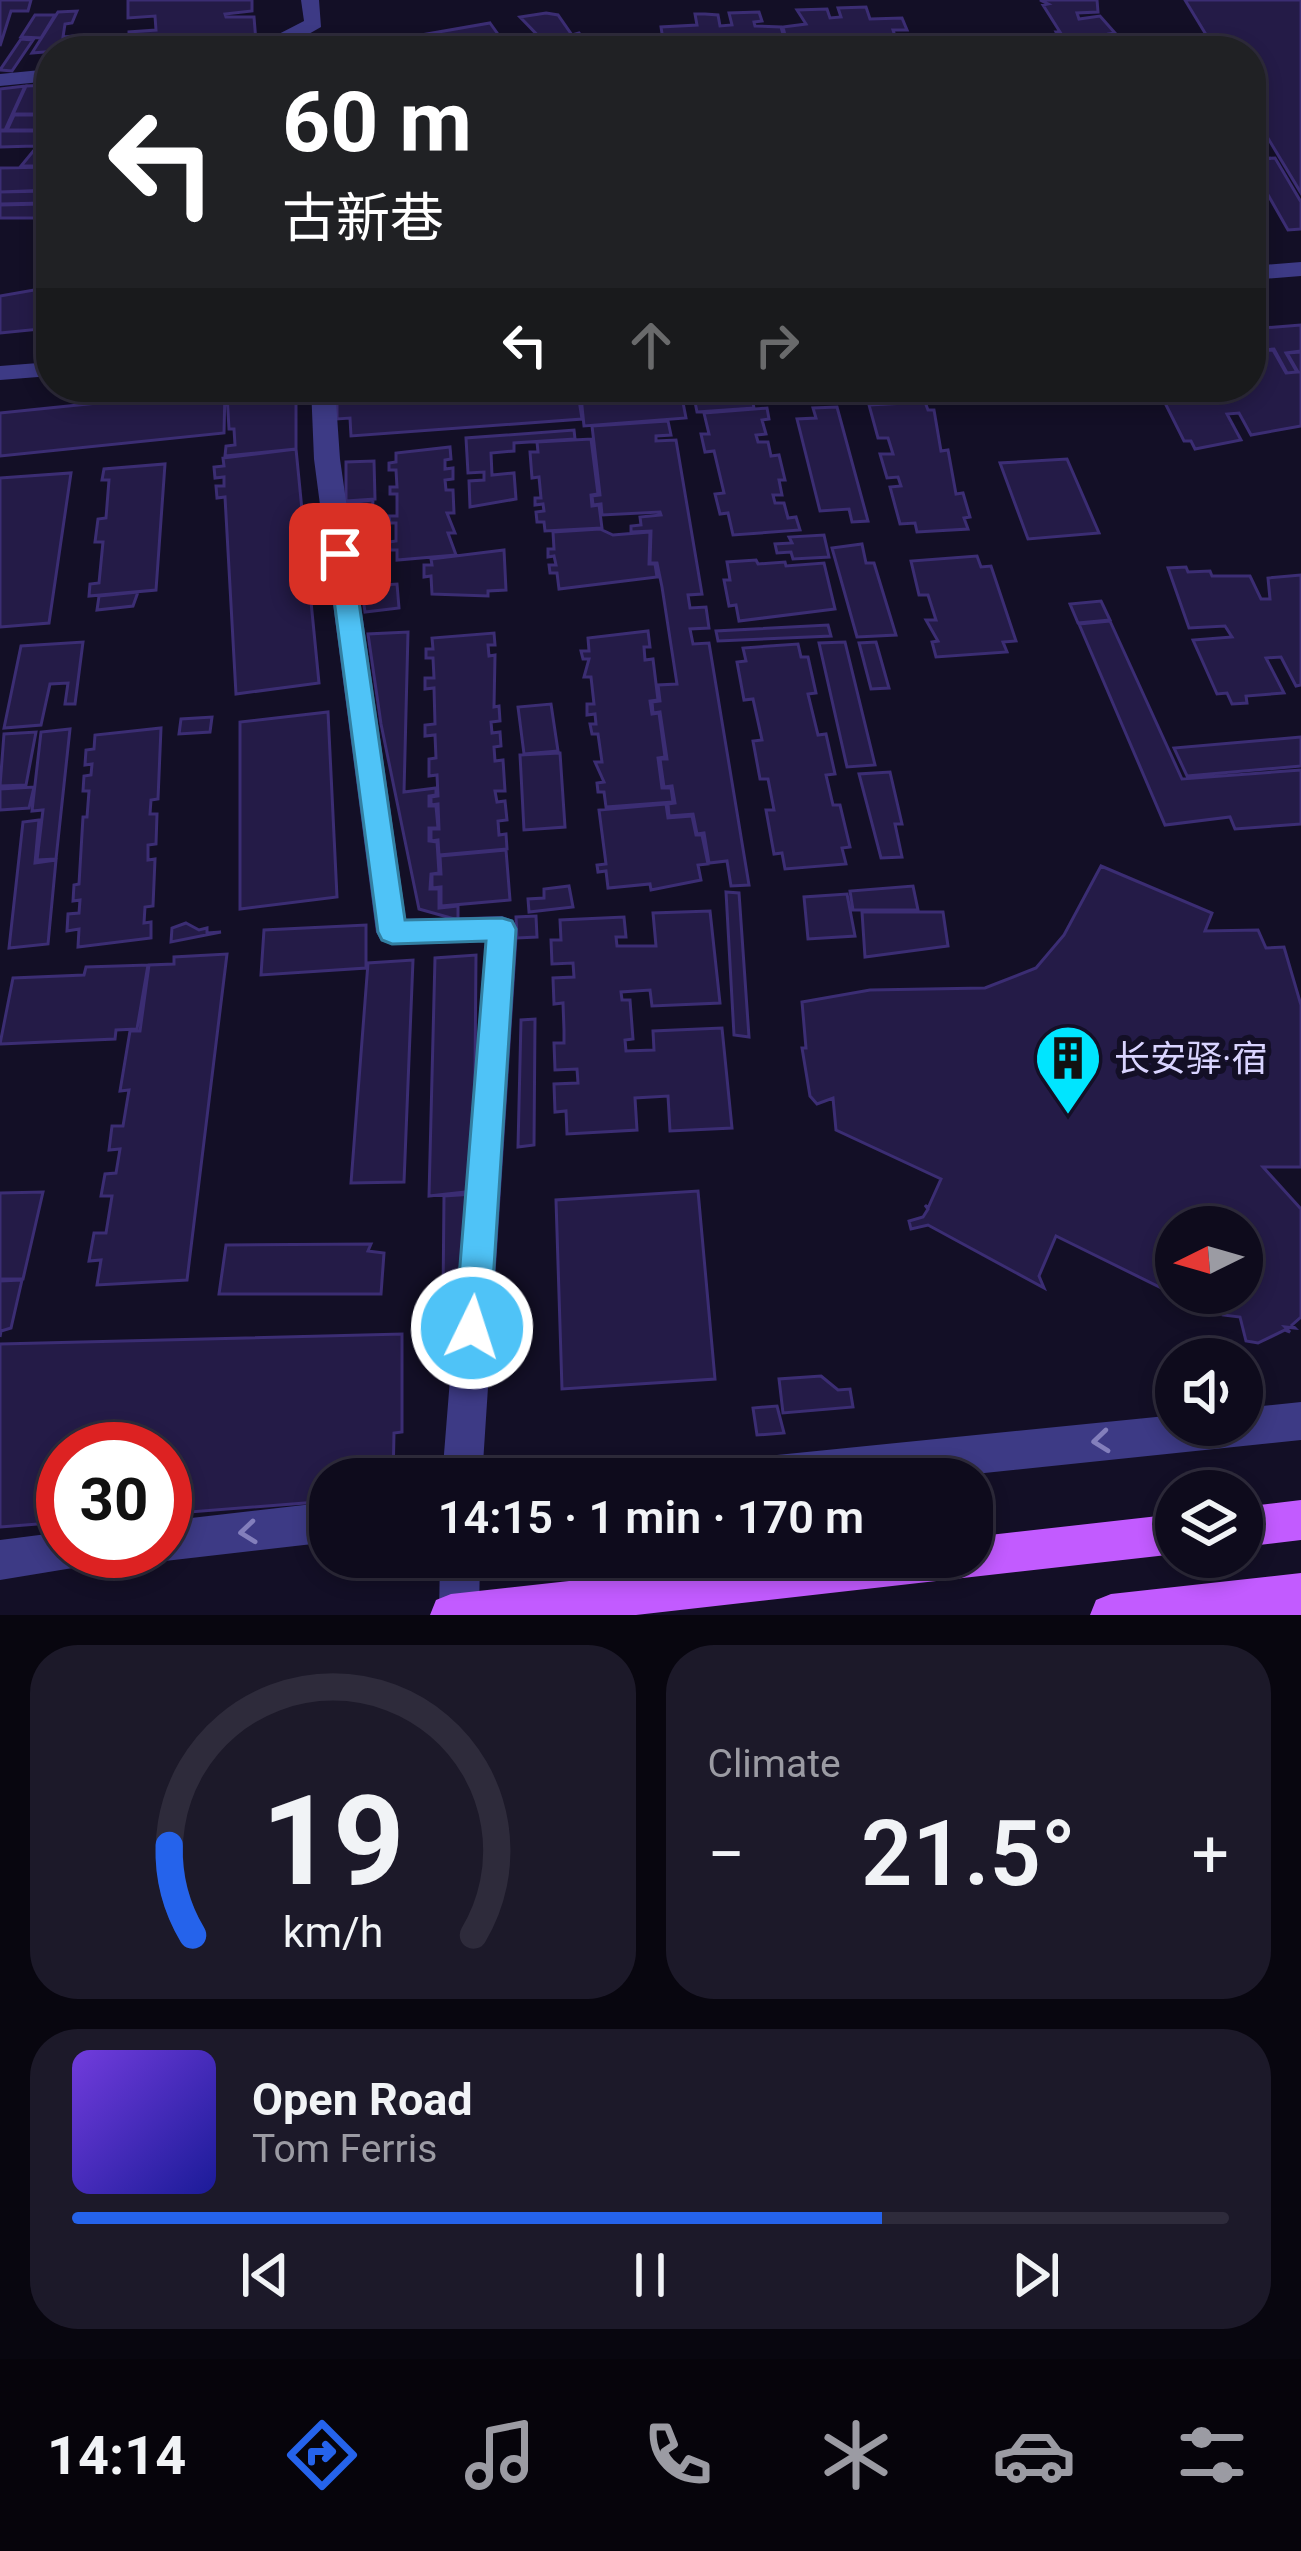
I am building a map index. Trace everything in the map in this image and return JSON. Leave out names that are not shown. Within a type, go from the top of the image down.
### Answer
[{"type":"main road","points":[[1263,1525],[1301,1520]]},
{"type":"main road","points":[[993,1555],[1155,1536]]},
{"type":"main road","points":[[455,1615],[785,1578]]},
{"type":"main road","points":[[1111,1615],[1301,1594]]},
{"type":"street","points":[[292,36],[314,23],[310,0]]},
{"type":"street","points":[[0,80],[36,76]]},
{"type":"street","points":[[1266,272],[1301,269]]},
{"type":"street","points":[[0,373],[36,370]]},
{"type":"street","points":[[323,402],[392,932],[502,929],[464,1458]]},
{"type":"street","points":[[941,1458],[1301,1421]]},
{"type":"street","points":[[192,1538],[309,1524]]},
{"type":"street","points":[[0,1559],[36,1555]]},
{"type":"street","points":[[455,1615],[458,1578]]},
{"type":"building","points":[[0,0],[31,0],[28,11],[11,11],[0,46]]},
{"type":"building","points":[[128,0],[252,0],[252,11],[225,14],[254,17],[256,36],[129,36],[129,32],[156,30],[155,16],[128,18]]},
{"type":"building","points":[[1040,0],[1097,0],[1098,12],[1077,13],[1079,19],[1100,16],[1115,33],[1058,36],[1043,5],[1048,4]]},
{"type":"building","points":[[1185,0],[1301,0],[1301,193],[1266,135],[1266,36],[1207,36]]},
{"type":"building","points":[[866,7],[870,19],[902,18],[907,30],[893,30],[895,36],[785,36],[783,27],[806,24],[797,10],[827,9],[830,18],[841,17],[838,8]]},
{"type":"building","points":[[77,11],[72,23],[65,24],[63,36],[43,36],[58,12]]},
{"type":"building","points":[[759,12],[762,21],[754,22],[755,26],[781,27],[784,36],[662,36],[661,27],[697,25],[695,14],[718,15],[720,26],[732,25],[729,13]]},
{"type":"building","points":[[35,15],[55,15],[42,36],[21,37]]},
{"type":"building","points":[[558,15],[572,35],[581,36],[538,36],[520,17]]},
{"type":"building","points":[[490,23],[499,36],[429,36]]},
{"type":"building","points":[[21,39],[33,40],[12,71],[0,70]]},
{"type":"building","points":[[25,86],[5,130],[0,130],[0,89]]},
{"type":"building","points":[[26,86],[36,86],[36,114],[13,114]]},
{"type":"building","points":[[14,115],[36,115],[36,130],[7,130]]},
{"type":"building","points":[[0,131],[36,131],[34,146],[0,147]]},
{"type":"building","points":[[35,149],[36,149],[36,166],[21,166]]},
{"type":"building","points":[[1266,158],[1275,158],[1301,202],[1301,229],[1288,230],[1266,191]]},
{"type":"building","points":[[36,167],[36,191],[0,192],[0,168]]},
{"type":"building","points":[[36,191],[36,203],[0,204],[0,192]]},
{"type":"building","points":[[36,204],[36,218],[0,218],[0,205]]},
{"type":"building","points":[[36,290],[36,329],[0,333],[0,296]]},
{"type":"building","points":[[1301,325],[1301,351],[1286,353],[1297,372],[1287,373],[1274,349],[1266,350],[1266,328]]},
{"type":"building","points":[[1266,350],[1273,350],[1286,373],[1298,372],[1287,353],[1301,352],[1301,426],[1251,435],[1239,413],[1227,414],[1241,440],[1195,449],[1191,441],[1184,441],[1164,402],[1266,402]]},
{"type":"building","points":[[108,402],[225,402],[224,433],[0,456],[0,413]]},
{"type":"building","points":[[227,402],[296,402],[296,449],[225,456],[226,446],[235,445],[234,429],[229,429]]},
{"type":"building","points":[[337,402],[579,402],[582,419],[351,436],[350,418],[337,419]]},
{"type":"building","points":[[582,402],[683,402],[686,418],[584,426]]},
{"type":"building","points":[[695,402],[753,402],[754,408],[697,412]]},
{"type":"building","points":[[925,402],[928,410],[934,410],[941,451],[948,450],[956,494],[963,493],[970,517],[964,518],[968,529],[917,532],[915,523],[900,524],[890,487],[901,486],[898,477],[887,478],[880,454],[893,454],[888,438],[878,438],[869,405]]},
{"type":"building","points":[[837,407],[868,521],[852,522],[849,509],[820,511],[797,419],[816,418],[813,408]]},
{"type":"building","points":[[767,408],[769,419],[762,420],[766,434],[756,435],[758,442],[768,442],[771,456],[779,455],[785,480],[779,480],[782,495],[773,495],[775,503],[784,503],[788,518],[796,517],[800,530],[733,535],[728,513],[720,514],[715,494],[724,493],[714,451],[705,452],[701,434],[709,434],[704,413]]},
{"type":"building","points":[[668,421],[671,435],[656,436],[656,441],[676,440],[702,594],[688,595],[690,608],[706,607],[709,628],[690,629],[693,644],[709,643],[749,885],[731,886],[727,861],[709,863],[704,833],[697,834],[693,814],[669,816],[668,804],[675,803],[672,786],[664,787],[660,759],[667,759],[660,712],[653,713],[652,702],[660,701],[658,685],[677,684],[657,563],[650,563],[651,531],[631,532],[631,526],[641,525],[640,517],[660,512],[602,515],[601,504],[593,505],[592,496],[600,495],[592,426]]},
{"type":"building","points":[[574,430],[575,439],[514,443],[514,451],[491,453],[492,475],[514,473],[516,499],[470,507],[469,481],[484,480],[484,472],[468,473],[466,438]]},
{"type":"building","points":[[591,439],[598,494],[591,495],[592,506],[599,505],[602,528],[545,531],[544,522],[537,522],[536,512],[544,511],[543,504],[535,505],[535,498],[541,498],[539,477],[532,478],[530,452],[538,452],[537,442]]},
{"type":"building","points":[[450,447],[451,459],[445,460],[445,469],[453,468],[453,479],[445,480],[446,490],[453,490],[454,513],[447,513],[455,533],[448,533],[456,555],[397,560],[397,550],[390,550],[389,542],[396,541],[396,523],[390,523],[389,516],[397,516],[397,494],[390,494],[390,487],[397,487],[396,470],[389,470],[389,463],[396,462],[396,453]]},
{"type":"building","points":[[296,449],[319,683],[236,694],[225,497],[217,498],[216,486],[224,486],[224,477],[215,478],[214,467],[224,466],[223,458]]},
{"type":"building","points":[[1067,459],[1099,533],[1028,539],[1000,463]]},
{"type":"building","points":[[374,461],[375,499],[346,501],[346,462]]},
{"type":"building","points":[[165,464],[156,590],[89,596],[90,584],[99,583],[103,542],[95,542],[98,519],[106,518],[109,480],[102,480],[104,469]]},
{"type":"building","points":[[71,473],[49,623],[0,627],[0,478]]},
{"type":"building","points":[[373,500],[369,562],[358,563],[347,503]]},
{"type":"building","points":[[600,529],[613,535],[650,532],[649,564],[655,564],[657,577],[559,589],[557,573],[550,573],[549,565],[556,565],[554,556],[548,557],[548,549],[554,549],[553,532]]},
{"type":"building","points":[[824,535],[829,557],[793,559],[791,552],[777,553],[775,544],[792,543],[789,537]]},
{"type":"building","points":[[862,544],[866,563],[874,563],[896,635],[857,637],[832,548]]},
{"type":"building","points":[[504,550],[506,590],[488,591],[488,596],[432,594],[431,576],[424,577],[424,565],[432,565],[431,559]]},
{"type":"building","points":[[977,556],[981,567],[991,566],[1016,641],[1003,642],[1007,652],[936,657],[932,642],[938,641],[926,620],[936,620],[928,595],[919,595],[911,561]]},
{"type":"building","points":[[756,560],[758,564],[785,562],[786,566],[824,563],[835,609],[739,621],[736,605],[729,606],[724,580],[730,580],[727,562]]},
{"type":"building","points":[[383,561],[384,585],[397,584],[399,608],[365,612],[358,563]]},
{"type":"building","points":[[1186,567],[1188,572],[1210,571],[1212,576],[1250,576],[1261,599],[1270,599],[1268,578],[1301,575],[1301,685],[1296,686],[1281,657],[1266,658],[1284,693],[1246,696],[1247,703],[1232,704],[1227,693],[1217,694],[1193,640],[1232,637],[1225,626],[1189,628],[1168,568]]},
{"type":"building","points":[[138,592],[133,606],[97,610],[99,596]]},
{"type":"building","points":[[1101,601],[1110,620],[1078,623],[1070,604]]},
{"type":"building","points":[[1110,621],[1182,779],[1301,770],[1301,824],[1235,829],[1230,817],[1165,825],[1079,624]]},
{"type":"building","points":[[828,625],[831,636],[718,641],[716,631]]},
{"type":"building","points":[[648,631],[650,647],[644,647],[645,660],[653,659],[658,700],[650,701],[652,714],[659,713],[665,757],[658,758],[662,788],[671,788],[673,802],[606,807],[604,792],[598,792],[597,783],[604,782],[595,762],[602,762],[598,734],[592,734],[590,724],[596,724],[595,714],[587,715],[587,704],[594,704],[591,677],[584,677],[589,659],[583,659],[581,651],[589,651],[588,638]]},
{"type":"building","points":[[408,632],[404,792],[436,788],[436,795],[429,796],[429,806],[436,806],[438,828],[429,828],[429,841],[437,842],[439,873],[431,874],[430,889],[439,889],[439,908],[458,906],[458,920],[419,909],[381,724],[368,634]]},
{"type":"building","points":[[494,633],[495,645],[488,645],[489,656],[495,655],[494,707],[499,706],[500,721],[491,722],[492,733],[500,732],[495,761],[503,760],[505,791],[495,791],[497,802],[505,801],[507,820],[498,821],[499,835],[506,834],[507,849],[439,855],[438,840],[431,841],[431,829],[439,829],[438,804],[431,805],[431,797],[438,796],[437,775],[429,776],[429,759],[436,758],[435,735],[425,736],[425,725],[435,724],[434,688],[425,689],[425,678],[434,678],[433,658],[426,658],[426,649],[433,649],[432,638]]},
{"type":"building","points":[[83,642],[75,704],[65,704],[68,683],[50,684],[41,725],[4,728],[21,646]]},
{"type":"building","points":[[845,642],[875,765],[847,767],[819,643]]},
{"type":"building","points":[[876,642],[889,688],[871,689],[859,643]]},
{"type":"building","points":[[798,644],[801,657],[808,657],[816,693],[808,694],[818,735],[826,734],[835,774],[826,775],[833,805],[840,805],[850,847],[842,848],[846,864],[785,869],[782,853],[774,854],[766,810],[774,810],[768,779],[760,779],[753,741],[762,740],[753,699],[744,700],[737,662],[746,661],[743,648]]},
{"type":"building","points":[[551,704],[558,751],[524,754],[518,707]]},
{"type":"building","points":[[328,712],[337,897],[240,909],[240,722]]},
{"type":"building","points":[[212,717],[210,732],[179,734],[181,719]]},
{"type":"building","points":[[161,728],[158,799],[151,800],[150,814],[157,814],[156,844],[148,845],[148,860],[155,859],[153,906],[145,907],[144,923],[151,922],[151,938],[78,947],[79,929],[67,931],[68,914],[79,913],[80,900],[73,901],[74,885],[79,884],[83,817],[87,817],[89,791],[83,791],[84,776],[91,775],[92,764],[85,765],[86,750],[94,749],[95,735]]},
{"type":"building","points":[[70,729],[56,859],[37,860],[43,810],[32,811],[41,732]]},
{"type":"building","points":[[36,732],[26,785],[0,786],[4,734]]},
{"type":"building","points":[[1301,737],[1301,766],[1187,776],[1174,748]]},
{"type":"building","points":[[560,753],[565,827],[524,830],[520,755]]},
{"type":"building","points":[[890,772],[902,824],[895,824],[902,857],[881,858],[859,774]]},
{"type":"building","points":[[34,787],[29,808],[0,810],[0,789]]},
{"type":"building","points":[[666,804],[668,818],[692,816],[696,835],[702,835],[708,864],[698,865],[701,880],[651,890],[650,884],[608,888],[606,871],[598,872],[597,865],[606,864],[599,810]]},
{"type":"building","points":[[39,820],[35,863],[56,860],[48,944],[9,948],[23,822]]},
{"type":"building","points":[[506,850],[510,900],[441,906],[441,887],[432,888],[432,874],[441,874],[440,856]]},
{"type":"building","name":"长安驿·宿","points":[[1101,866],[1212,913],[1205,931],[1258,930],[1266,948],[1284,947],[1301,1005],[1301,1167],[1263,1167],[1301,1209],[1301,1317],[1292,1325],[1295,1328],[1285,1327],[1290,1332],[1263,1341],[1245,1338],[1240,1317],[1223,1315],[1263,1314],[1263,1206],[1155,1206],[1155,1285],[1056,1236],[1039,1276],[1044,1288],[928,1225],[911,1229],[909,1221],[923,1217],[941,1179],[836,1130],[833,1098],[817,1104],[810,1096],[802,1048],[806,1048],[802,1002],[870,990],[985,988],[1036,968],[1064,935]]},
{"type":"building","points":[[569,886],[573,907],[529,912],[528,899],[544,898],[544,889]]},
{"type":"building","points":[[913,886],[918,910],[853,910],[850,891]]},
{"type":"building","points":[[726,892],[739,893],[749,1037],[734,1035]]},
{"type":"building","points":[[847,894],[855,936],[808,939],[804,897]]},
{"type":"building","points":[[710,911],[720,1003],[652,1006],[650,990],[621,992],[622,1000],[630,1000],[633,1039],[625,1040],[626,1051],[654,1050],[653,1031],[722,1028],[732,1128],[670,1131],[668,1096],[635,1098],[637,1130],[567,1134],[566,1111],[555,1112],[554,1084],[578,1083],[577,1069],[555,1070],[554,1043],[564,1043],[564,1030],[563,1003],[554,1004],[553,978],[574,977],[573,963],[552,964],[551,940],[561,940],[560,920],[624,917],[626,937],[616,937],[617,946],[656,946],[653,913]]},
{"type":"building","points":[[862,912],[943,912],[948,946],[865,957]]},
{"type":"building","points":[[536,916],[537,937],[517,938],[516,917]]},
{"type":"building","points":[[186,923],[199,930],[207,928],[207,933],[221,932],[171,942],[172,928]]},
{"type":"building","points":[[366,925],[366,968],[261,975],[264,930]]},
{"type":"building","points":[[227,954],[187,1280],[97,1285],[101,1260],[89,1261],[94,1233],[106,1233],[112,1196],[101,1196],[105,1174],[116,1173],[120,1149],[109,1150],[112,1126],[123,1126],[129,1090],[120,1091],[130,1031],[140,1031],[149,965],[174,964],[174,957]]},
{"type":"building","points":[[476,955],[474,1191],[429,1196],[435,958]]},
{"type":"building","points":[[413,960],[404,1182],[351,1183],[368,963]]},
{"type":"building","points":[[148,965],[137,1029],[116,1030],[115,1039],[0,1044],[13,978],[84,975],[86,967]]},
{"type":"building","points":[[535,1019],[534,1145],[518,1147],[521,1020]]},
{"type":"building","points":[[698,1191],[715,1379],[562,1389],[556,1200]]},
{"type":"building","points":[[43,1192],[23,1279],[0,1279],[0,1193]]},
{"type":"building","points":[[474,1194],[469,1299],[443,1301],[444,1196]]},
{"type":"building","points":[[371,1244],[368,1251],[384,1253],[381,1294],[219,1294],[226,1245]]},
{"type":"building","points":[[22,1280],[11,1328],[1,1331],[0,1337],[0,1281]]},
{"type":"building","points":[[402,1334],[402,1432],[394,1433],[393,1458],[309,1458],[309,1503],[192,1512],[192,1422],[36,1422],[36,1524],[0,1527],[0,1344]]},
{"type":"building","points":[[821,1376],[838,1390],[850,1389],[853,1407],[783,1413],[779,1379]]},
{"type":"building","points":[[777,1406],[784,1433],[757,1435],[753,1408]]},
{"type":"place","name":"长安驿·宿","points":[[1068,1117]]},
{"type":"route","points":[[340,554],[392,932],[502,929],[472,1328]]}]
